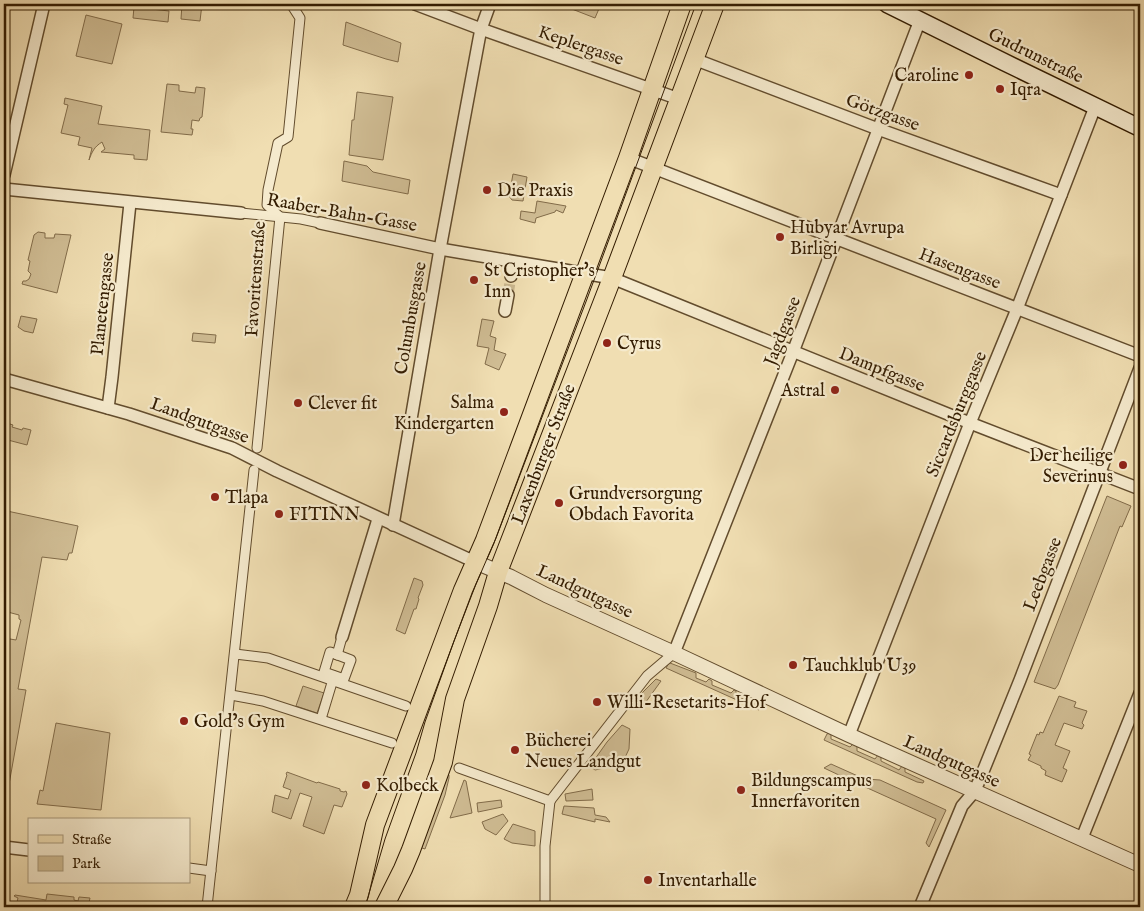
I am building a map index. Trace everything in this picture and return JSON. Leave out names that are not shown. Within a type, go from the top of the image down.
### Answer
[{"type":"main road","name":"Laxenburger Straße","points":[[354,907],[359,895],[376,825],[463,590],[485,540],[628,158],[682,4]]},
{"type":"main road","name":"Laxenburger Straße","points":[[384,907],[411,850],[443,762],[455,699],[498,572],[612,278],[715,4]]},
{"type":"main road","name":"Gudrunstraße","points":[[887,4],[1140,128]]},
{"type":"street","points":[[4,175],[44,4]]},
{"type":"street","name":"Favoritenstraße","points":[[256,448],[280,217],[267,205],[268,190],[278,143],[288,137],[300,18],[291,4]]},
{"type":"street","name":"Keplergasse","points":[[414,4],[679,99]]},
{"type":"street","name":"Columbusgasse","points":[[393,525],[440,249],[481,29],[490,4]]},
{"type":"street","name":"Jagdgasse","points":[[674,653],[793,352],[920,20]]},
{"type":"street","name":"Götzgasse","points":[[694,60],[1061,196]]},
{"type":"street","name":"Siccardsburggasse","points":[[849,736],[1095,107]]},
{"type":"street","name":"Hasengasse","points":[[628,158],[1140,356]]},
{"type":"street","name":"Raaber-Bahn-Gasse","points":[[4,189],[301,219],[440,249],[612,278]]},
{"type":"street","name":"Planetengasse","points":[[108,408],[130,203]]},
{"type":"street","points":[[511,276],[513,262]]},
{"type":"street","name":"Dampfgasse","points":[[612,278],[970,423],[1140,489]]},
{"type":"street","points":[[505,311],[508,296]]},
{"type":"street","name":"Leebgasse","points":[[920,907],[962,806],[974,792],[1020,680],[1140,368]]},
{"type":"street","name":"Landgutgasse","points":[[4,379],[108,408],[232,448],[378,519],[674,653],[849,736],[1140,865]]},
{"type":"street","points":[[207,907],[254,470]]},
{"type":"street","points":[[337,655],[378,519]]},
{"type":"street","points":[[330,652],[351,660],[344,679],[334,678],[324,672],[330,652]]},
{"type":"street","points":[[545,907],[545,846],[550,801],[647,676],[674,653]]},
{"type":"street","points":[[235,654],[268,658],[334,678],[406,706]]},
{"type":"street","points":[[321,719],[334,678]]},
{"type":"street","points":[[1082,838],[1140,693]]},
{"type":"street","points":[[230,695],[263,701],[392,743]]},
{"type":"street","points":[[459,768],[550,801]]},
{"type":"street","points":[[4,847],[28,850]]},
{"type":"street","points":[[190,868],[211,871]]},
{"type":"green space","points":[[182,4],[202,4],[200,21],[181,19]]},
{"type":"green space","points":[[559,4],[584,4],[591,7],[592,4],[601,4],[595,18]]},
{"type":"green space","points":[[134,7],[169,11],[168,22],[133,18]]},
{"type":"green space","points":[[86,15],[122,24],[112,64],[76,56]]},
{"type":"green space","points":[[346,22],[401,43],[398,62],[343,45]]},
{"type":"green space","points":[[167,84],[179,85],[179,91],[195,93],[196,87],[205,88],[202,117],[199,121],[192,120],[192,135],[161,132]]},
{"type":"green space","points":[[357,92],[393,97],[383,160],[349,155]]},
{"type":"green space","points":[[65,98],[102,106],[98,124],[150,130],[147,160],[134,159],[134,155],[101,152],[105,149],[102,142],[94,150],[89,160],[92,148],[78,145],[80,137],[61,133],[68,105],[64,104]]},
{"type":"green space","points":[[344,161],[367,166],[373,172],[410,180],[408,194],[342,181]]},
{"type":"green space","points":[[513,174],[527,177],[523,201],[512,200],[509,196]]},
{"type":"green space","points":[[537,201],[566,206],[563,213],[556,210],[536,218],[535,223],[520,219],[521,211],[535,213]]},
{"type":"green space","points":[[38,232],[45,233],[45,238],[54,238],[55,234],[71,235],[57,293],[22,284],[23,281],[29,279],[31,274],[28,271],[30,261],[28,260],[34,235]]},
{"type":"green space","points":[[21,316],[37,319],[33,333],[18,327]]},
{"type":"green space","points":[[482,319],[494,321],[490,336],[496,338],[494,350],[506,354],[499,370],[485,364],[489,348],[477,346]]},
{"type":"green space","points":[[193,333],[216,335],[215,343],[192,341]]},
{"type":"green space","points":[[4,422],[22,430],[23,428],[31,430],[27,445],[4,439]]},
{"type":"green space","points":[[1107,496],[1131,506],[1122,527],[1120,526],[1055,689],[1034,682]]},
{"type":"green space","points":[[7,511],[78,526],[72,553],[69,553],[67,560],[42,557],[18,689],[26,690],[4,812],[4,694],[8,678],[5,677],[6,674],[4,673],[4,638],[16,640],[21,620],[19,615],[4,611],[4,514]]},
{"type":"green space","points":[[414,578],[422,581],[423,585],[416,609],[414,609],[405,634],[396,630]]},
{"type":"green space","points":[[669,663],[696,673],[696,678],[706,682],[709,679],[712,681],[712,685],[731,693],[734,690],[736,691],[736,696],[755,704],[757,702],[761,703],[759,710],[666,668]]},
{"type":"green space","points":[[656,679],[661,681],[643,706],[637,702],[641,694]]},
{"type":"green space","points":[[303,686],[324,693],[317,713],[296,706]]},
{"type":"green space","points":[[1059,696],[1076,702],[1074,707],[1087,711],[1082,723],[1084,725],[1082,729],[1064,723],[1055,745],[1070,751],[1063,768],[1067,770],[1062,782],[1045,775],[1046,771],[1041,766],[1028,760],[1037,734],[1043,733]]},
{"type":"green space","points":[[56,723],[110,733],[101,810],[37,804],[40,790],[43,791]]},
{"type":"green space","points":[[622,725],[630,729],[629,749],[622,764],[595,770],[590,766]]},
{"type":"green space","points":[[829,733],[831,739],[850,747],[853,744],[857,746],[857,751],[875,759],[878,755],[881,757],[881,761],[899,770],[902,766],[905,768],[905,772],[924,781],[923,783],[824,740]]},
{"type":"green space","points":[[831,764],[860,777],[858,784],[824,768]]},
{"type":"green space","points":[[287,772],[340,789],[340,791],[346,791],[347,794],[342,807],[334,805],[324,834],[303,826],[312,797],[300,793],[291,819],[272,812],[275,795],[288,799],[291,790],[283,787]]},
{"type":"green space","points":[[446,774],[449,775],[449,778],[445,795],[425,849],[419,847]]},
{"type":"green space","points":[[866,779],[880,780],[946,810],[929,847],[926,843],[936,819],[863,786]]},
{"type":"green space","points":[[464,780],[466,781],[472,813],[450,818]]},
{"type":"green space","points":[[592,789],[593,800],[566,801],[565,794]]},
{"type":"green space","points":[[501,800],[502,807],[478,812],[477,803]]},
{"type":"green space","points":[[564,806],[594,808],[595,815],[606,817],[610,822],[595,819],[595,822],[562,814]]},
{"type":"green space","points":[[503,814],[508,821],[496,835],[485,829],[482,822]]},
{"type":"green space","points":[[513,824],[535,831],[535,846],[512,843],[504,839]]},
{"type":"green space","points":[[47,894],[74,897],[74,900],[78,901],[79,897],[90,898],[88,907],[18,907],[18,898],[14,896],[46,900]]},
{"type":"tunnel","points":[[508,295],[511,276]]},
{"type":"tram line","points":[[365,907],[385,839],[454,641],[496,538],[587,299],[696,4]]},
{"type":"place","name":"Caroline","points":[[969,75]]},
{"type":"place","name":"Iqra","points":[[1000,89]]},
{"type":"place","name":"Die Praxis","points":[[487,190]]},
{"type":"place","name":"Hubyar Avrupa Birligi","points":[[780,237]]},
{"type":"place","name":"St Cristopher's Inn","points":[[474,280]]},
{"type":"place","name":"Cyrus","points":[[607,343]]},
{"type":"place","name":"Astral","points":[[835,390]]},
{"type":"place","name":"Clever fit","points":[[298,403]]},
{"type":"place","name":"Salma Kindergarten","points":[[504,412]]},
{"type":"place","name":"Der heilige Severinus","points":[[1123,465]]},
{"type":"place","name":"Tlapa","points":[[215,497]]},
{"type":"place","name":"Grundversorgung Obdach Favorita","points":[[559,503]]},
{"type":"place","name":"FITINN","points":[[279,514]]},
{"type":"place","name":"Tauchklub U39","points":[[793,665]]},
{"type":"place","name":"Willi-Resetarits-Hof","points":[[597,702]]},
{"type":"place","name":"Gold’s Gym","points":[[184,721]]},
{"type":"place","name":"Bücherei Neues Landgut","points":[[515,750]]},
{"type":"place","name":"Kolbeck","points":[[366,785]]},
{"type":"place","name":"Bildungscampus Innerfavoriten","points":[[741,790]]},
{"type":"place","name":"Inventarhalle","points":[[648,880]]}]
